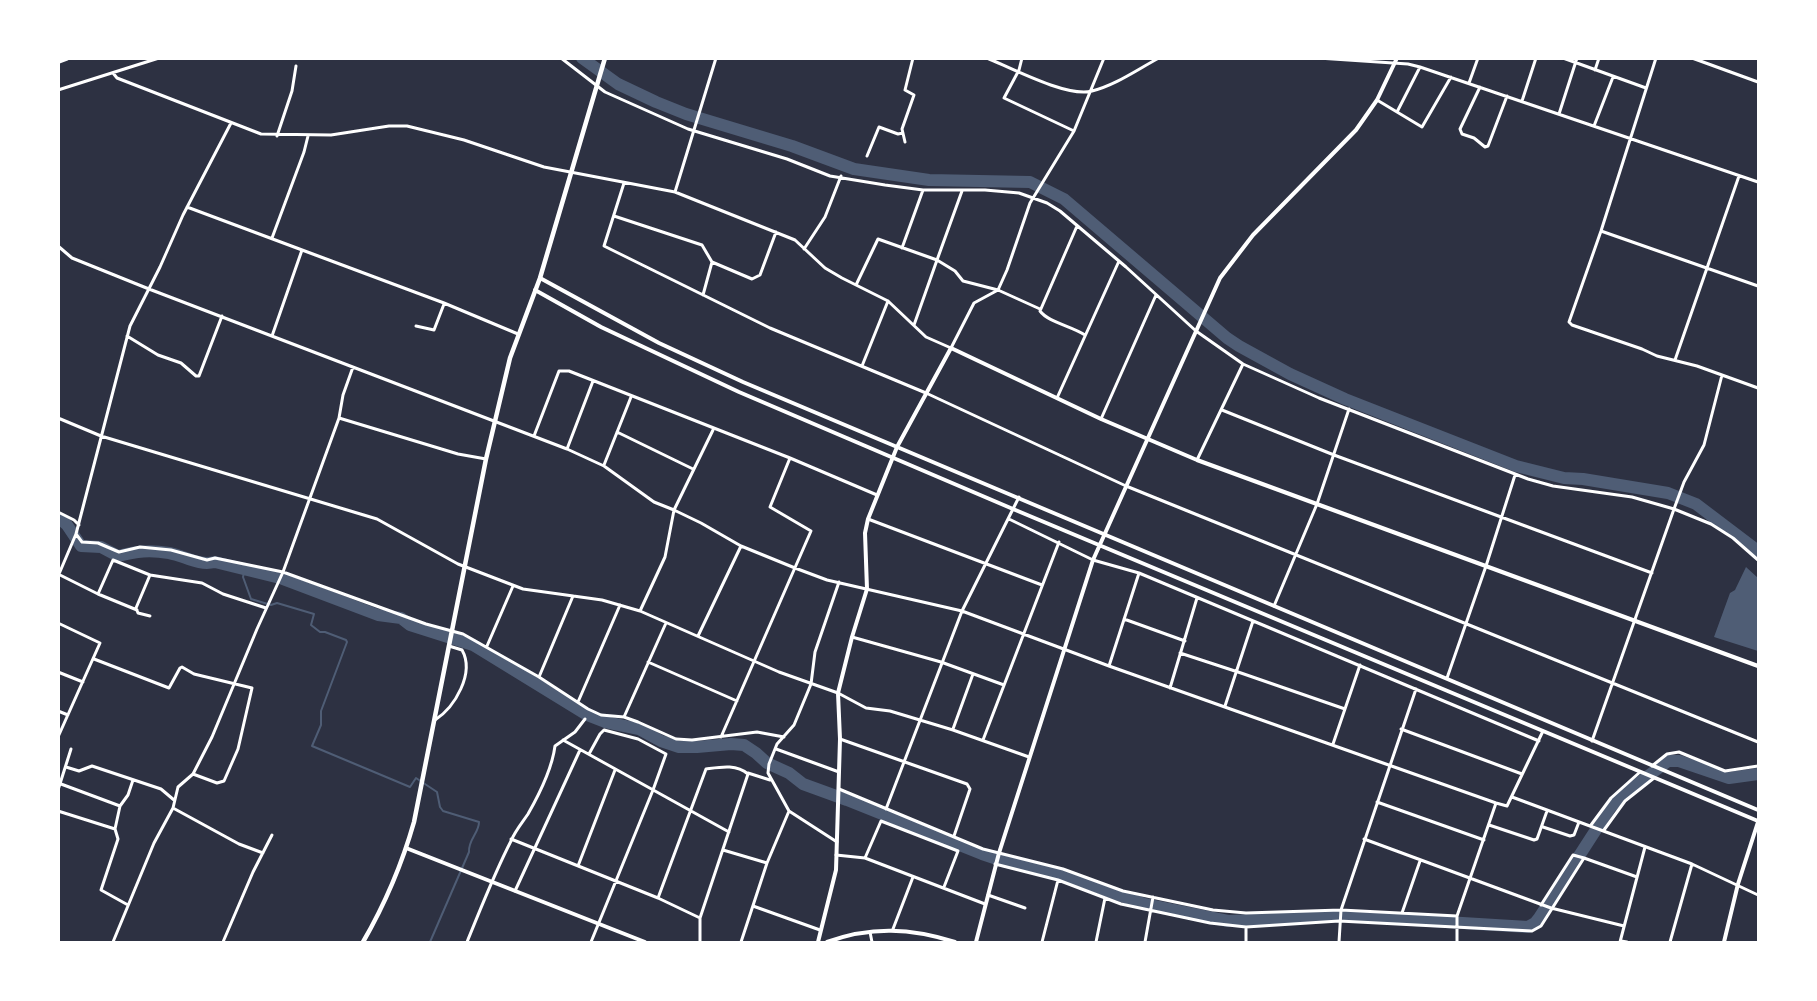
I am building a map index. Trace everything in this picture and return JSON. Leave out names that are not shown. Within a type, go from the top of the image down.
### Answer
[{"type":"highway","points":[[58,61],[66,58]]},
{"type":"main road","points":[[363,942],[389,892],[406,848],[435,720],[495,422],[518,334],[540,278],[605,59]]},
{"type":"street","points":[[58,90],[159,58]]},
{"type":"street","points":[[561,58],[620,100],[694,130],[787,159],[830,176],[842,176],[885,186],[1006,191],[1047,203],[1119,261],[1197,330],[1243,364],[1349,410],[1515,475],[1553,486],[1632,497],[1674,508],[1712,524],[1733,538],[1758,560]]},
{"type":"street","points":[[675,192],[716,58]]},
{"type":"street","points":[[905,142],[902,129],[914,95],[904,90],[913,58]]},
{"type":"street","points":[[987,58],[1072,92],[1091,92],[1103,88],[1159,58]]},
{"type":"street","points":[[1022,58],[1004,98],[1074,131]]},
{"type":"street","points":[[818,942],[836,870],[840,739],[838,693],[867,589],[864,533],[868,519],[897,447],[974,303],[998,290],[1008,270],[1033,199],[1074,131],[1104,58]]},
{"type":"street","points":[[1318,58],[1408,64],[1420,67],[1758,182]]},
{"type":"street","points":[[976,942],[999,853],[1093,560],[1220,278],[1253,235],[1341,147],[1368,115],[1397,58]]},
{"type":"street","points":[[1470,83],[1478,58]]},
{"type":"street","points":[[1522,101],[1536,58]]},
{"type":"street","points":[[1563,58],[1577,61],[1595,70],[1646,88]]},
{"type":"street","points":[[1595,70],[1599,58]]},
{"type":"street","points":[[1656,58],[1601,231],[1569,322],[1657,356],[1758,388]]},
{"type":"street","points":[[1692,58],[1758,82]]},
{"type":"street","points":[[1559,114],[1577,61]]},
{"type":"street","points":[[277,136],[292,91],[296,66]]},
{"type":"street","points":[[1397,111],[1420,67]]},
{"type":"street","points":[[113,73],[117,78],[248,131],[277,136],[308,136],[351,134],[389,126],[414,127],[464,140],[544,167],[675,192],[795,240],[825,268],[888,301],[926,337],[1147,439],[1197,460],[1758,666]]},
{"type":"street","points":[[1377,100],[1422,126],[1451,77]]},
{"type":"street","points":[[1594,126],[1613,77]]},
{"type":"street","points":[[1480,87],[1460,129],[1462,134],[1474,138],[1485,147],[1488,146],[1507,96]]},
{"type":"street","points":[[150,616],[59,575],[79,525],[127,336],[187,207],[231,123]]},
{"type":"street","points":[[867,156],[879,128],[898,134],[903,133]]},
{"type":"street","points":[[272,238],[304,153],[308,136]]},
{"type":"street","points":[[804,249],[825,217],[842,176]]},
{"type":"street","points":[[1675,360],[1739,176]]},
{"type":"street","points":[[624,183],[604,246],[703,296],[770,328],[926,393],[1126,486],[1758,742]]},
{"type":"street","points":[[902,248],[923,189]]},
{"type":"street","points":[[914,325],[962,190]]},
{"type":"street","points":[[187,207],[444,303],[518,334]]},
{"type":"street","points":[[614,216],[702,245],[712,262],[752,279],[759,275],[776,232]]},
{"type":"street","points":[[1040,309],[1077,226]]},
{"type":"street","points":[[1601,231],[1758,286]]},
{"type":"street","points":[[856,285],[878,239],[937,260],[955,272],[963,281],[998,290],[1040,309],[1043,316],[1067,325],[1084,335]]},
{"type":"street","points":[[58,246],[72,258],[149,289],[567,449],[604,466],[654,502],[674,510],[741,546],[795,568],[827,580],[962,610],[1108,666],[1496,803],[1507,806],[1543,731]]},
{"type":"street","points":[[272,336],[302,250]]},
{"type":"street","points":[[1057,398],[1119,261]]},
{"type":"street","points":[[703,296],[712,262]]},
{"type":"street","points":[[540,278],[659,343],[743,382],[1758,810]]},
{"type":"street","points":[[536,290],[601,327],[728,387],[1758,821],[1738,884],[1724,942]]},
{"type":"street","points":[[1101,418],[1156,294]]},
{"type":"street","points":[[862,366],[888,301]]},
{"type":"street","points":[[416,326],[434,330],[444,303]]},
{"type":"street","points":[[127,336],[158,355],[181,363],[196,376],[200,376],[222,316]]},
{"type":"street","points":[[1197,460],[1243,364]]},
{"type":"street","points":[[113,942],[154,843],[173,808],[178,787],[193,774],[212,737],[283,572],[339,418],[343,395],[353,367]]},
{"type":"street","points":[[534,436],[559,371],[569,371],[790,458],[877,495]]},
{"type":"street","points":[[1592,741],[1683,484],[1704,445],[1722,375]]},
{"type":"street","points":[[567,449],[593,381]]},
{"type":"street","points":[[604,466],[632,397]]},
{"type":"street","points":[[1222,410],[1334,455],[1652,573]]},
{"type":"street","points":[[1274,607],[1317,504],[1349,410]]},
{"type":"street","points":[[58,418],[101,436],[376,519],[465,567],[523,590],[620,604],[640,610],[755,661],[838,693],[866,708],[890,711],[920,720],[1029,757]]},
{"type":"street","points":[[339,418],[458,454],[486,459]]},
{"type":"street","points":[[640,610],[665,557],[674,510],[713,429]]},
{"type":"street","points":[[617,432],[693,469]]},
{"type":"street","points":[[721,737],[811,531],[770,507],[790,458]]},
{"type":"street","points":[[1447,680],[1515,475]]},
{"type":"street","points":[[886,809],[962,610],[1019,497]]},
{"type":"street","points":[[58,512],[79,525]]},
{"type":"street","points":[[868,519],[1042,585]]},
{"type":"street","points":[[1009,519],[1093,560],[1138,573],[1539,741]]},
{"type":"street","points":[[76,534],[82,542],[98,543],[119,552],[140,547],[171,550],[207,560],[215,558],[283,572],[367,604],[463,634],[488,646],[601,715],[624,717],[676,738],[692,740],[757,732],[784,736]]},
{"type":"street","points":[[983,740],[1059,542]]},
{"type":"street","points":[[698,636],[741,546]]},
{"type":"street","points":[[98,594],[113,560],[150,575],[202,583],[223,594],[266,608]]},
{"type":"street","points":[[1108,666],[1138,573]]},
{"type":"street","points":[[136,610],[150,575]]},
{"type":"street","points":[[837,842],[789,811],[768,773],[769,764],[776,749],[794,725],[811,684],[814,652],[840,582]]},
{"type":"street","points":[[488,646],[513,586]]},
{"type":"street","points":[[539,677],[573,596]]},
{"type":"street","points":[[1170,688],[1197,598]]},
{"type":"street","points":[[578,702],[620,604]]},
{"type":"street","points":[[1124,619],[1185,641]]},
{"type":"street","points":[[1225,706],[1252,621]]},
{"type":"street","points":[[624,717],[666,622]]},
{"type":"street","points":[[58,623],[100,643],[58,737]]},
{"type":"street","points":[[852,637],[941,662],[1004,685]]},
{"type":"street","points":[[435,720],[444,714],[462,687],[466,673],[467,659],[462,651],[449,646]]},
{"type":"street","points":[[1180,654],[1345,709]]},
{"type":"street","points":[[94,658],[169,688],[182,667],[194,674],[252,688],[238,749],[222,783],[193,774]]},
{"type":"street","points":[[648,662],[737,700]]},
{"type":"street","points":[[1333,744],[1360,665]]},
{"type":"street","points":[[58,672],[83,682]]},
{"type":"street","points":[[953,730],[973,675]]},
{"type":"street","points":[[1339,942],[1341,910],[1416,689]]},
{"type":"street","points":[[58,711],[68,716]]},
{"type":"street","points":[[467,942],[511,839],[527,815],[554,759],[555,746],[575,732],[585,720]]},
{"type":"street","points":[[1401,729],[1522,774]]},
{"type":"street","points":[[589,754],[604,730],[627,735],[664,752],[665,756],[591,942]]},
{"type":"street","points":[[840,739],[967,784],[970,789],[954,836]]},
{"type":"street","points":[[563,740],[729,832]]},
{"type":"street","points":[[58,790],[71,749]]},
{"type":"street","points":[[776,749],[839,772]]},
{"type":"street","points":[[515,891],[580,750]]},
{"type":"street","points":[[1652,766],[1667,754],[1679,752],[1725,771],[1758,766]]},
{"type":"street","points":[[66,767],[79,771],[92,766],[161,789],[174,800]]},
{"type":"street","points":[[658,898],[692,812],[706,769],[731,766],[771,780]]},
{"type":"street","points":[[578,866],[615,770]]},
{"type":"street","points":[[1591,825],[1611,798],[1640,771]]},
{"type":"street","points":[[700,942],[700,918],[748,774],[746,772]]},
{"type":"street","points":[[1604,830],[1624,801],[1654,777]]},
{"type":"street","points":[[128,905],[101,890],[118,839],[115,829],[120,807],[128,795],[133,780]]},
{"type":"street","points":[[61,784],[120,807]]},
{"type":"street","points":[[839,791],[983,849],[1063,869],[1123,891],[1213,910],[1246,913],[1341,910],[1457,917]]},
{"type":"street","points":[[1511,797],[1692,864],[1758,895]]},
{"type":"street","points":[[1377,802],[1484,840]]},
{"type":"street","points":[[1457,942],[1457,917],[1496,803]]},
{"type":"street","points":[[173,808],[263,853]]},
{"type":"street","points":[[58,811],[115,829]]},
{"type":"street","points":[[741,942],[766,863],[789,811]]},
{"type":"street","points":[[1489,825],[1534,840],[1537,839],[1543,827],[1547,811]]},
{"type":"street","points":[[865,858],[880,821],[958,851],[944,887]]},
{"type":"street","points":[[1543,827],[1570,836],[1574,835],[1579,822]]},
{"type":"street","points":[[223,942],[238,904],[272,836]]},
{"type":"street","points":[[511,839],[658,898],[700,918]]},
{"type":"street","points":[[1364,839],[1541,905],[1624,926]]},
{"type":"street","points":[[1627,942],[1620,942],[1645,847]]},
{"type":"street","points":[[406,848],[645,942]]},
{"type":"street","points":[[723,849],[766,863]]},
{"type":"street","points":[[836,855],[865,858],[985,904]]},
{"type":"street","points":[[1541,905],[1573,855],[1637,877]]},
{"type":"street","points":[[996,864],[1058,880],[1105,898],[1210,923],[1246,927],[1339,921],[1532,931],[1541,926],[1583,858]]},
{"type":"street","points":[[1402,913],[1420,860]]},
{"type":"street","points":[[1670,942],[1692,864]]},
{"type":"street","points":[[893,929],[913,877]]},
{"type":"street","points":[[1042,942],[1058,880]]},
{"type":"street","points":[[988,895],[1025,908]]},
{"type":"street","points":[[1145,942],[1153,897]]},
{"type":"street","points":[[1096,942],[1105,898]]},
{"type":"street","points":[[753,906],[820,930]]},
{"type":"street","points":[[1245,942],[1246,927]]},
{"type":"street","points":[[827,942],[870,931],[893,929],[923,933],[955,942]]},
{"type":"street","points":[[870,931],[872,942]]},
{"type":"water","points":[[1746,567],[1758,578],[1758,651],[1714,637],[1730,593],[1735,590]]},
{"type":"waterway","points":[[582,58],[618,84],[656,102],[686,114],[792,146],[854,169],[929,180],[1030,182],[1064,199],[1227,338],[1290,374],[1345,399],[1516,466],[1564,478],[1668,493],[1696,504],[1758,551]]},
{"type":"waterway","points":[[60,519],[67,525],[81,546],[101,547],[118,556],[144,552],[169,553],[197,562],[215,562],[280,578],[378,615],[401,618],[410,625],[473,645],[587,715],[605,722],[639,729],[661,741],[679,747],[744,745],[767,763],[789,773],[803,784],[982,854],[1006,862],[1061,874],[1144,904],[1228,921],[1348,916],[1528,927],[1539,918],[1610,808],[1620,797],[1668,761],[1679,761],[1729,778],[1758,774]]},
{"type":"waterway","points":[[245,568],[243,577],[251,599],[271,605],[277,603],[314,614],[311,625],[320,632],[347,642],[321,711],[321,725],[312,746],[410,787],[416,778],[437,792],[443,811],[479,822],[469,852],[430,942]]}]
